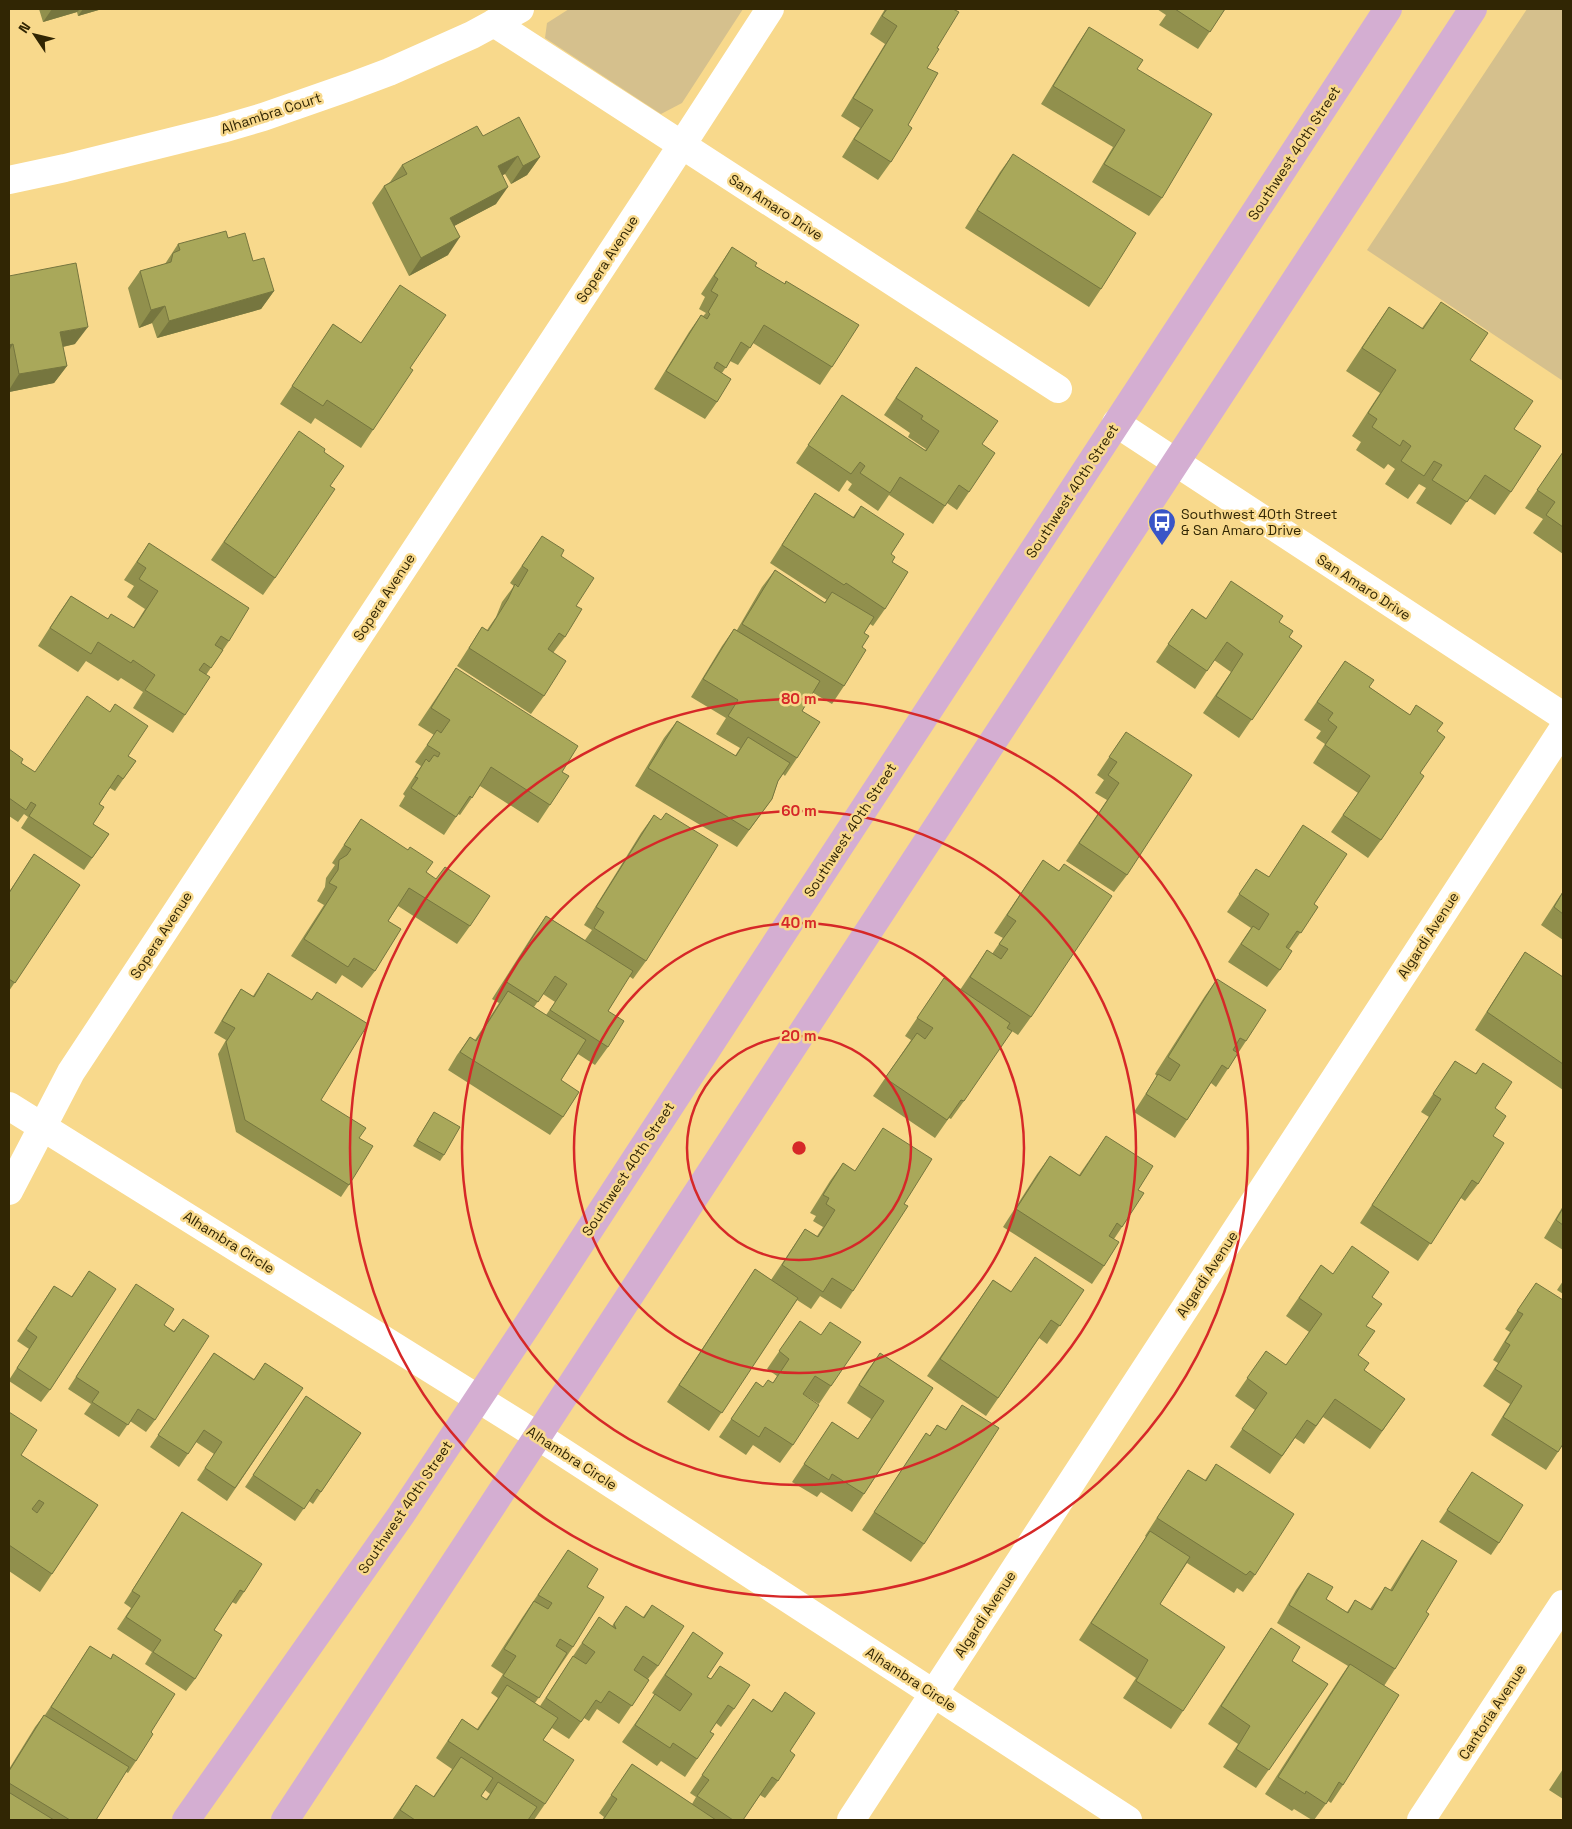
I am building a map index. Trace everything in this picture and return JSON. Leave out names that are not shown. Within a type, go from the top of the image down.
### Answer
[{"type":"main road","name":"Southwest 40th Street","points":[[186,1820],[384,1539],[478,1399],[1388,9]]},
{"type":"main road","points":[[285,1820],[1473,9]]},
{"type":"street","name":"Alhambra Court","points":[[9,180],[222,130],[263,117],[349,88],[389,72],[520,9]]},
{"type":"street","name":"Sopera Avenue","points":[[9,1191],[71,1072],[770,9]]},
{"type":"street","name":"San Amaro Drive","points":[[494,23],[1058,389]]},
{"type":"street","name":"San Amaro Drive","points":[[1116,424],[1563,716]]},
{"type":"street","name":"Algardi Avenue","points":[[851,1820],[1563,729]]},
{"type":"street","name":"Alhambra Circle","points":[[9,1106],[538,1436],[1128,1820]]},
{"type":"street","name":"Cantoria Avenue","points":[[1421,1820],[1563,1604]]},
{"type":"shaded area","points":[[569,9],[743,9],[682,103],[661,114],[545,38],[547,23]]},
{"type":"shaded area","points":[[1527,9],[1563,9],[1563,381],[1367,250]]},
{"type":"building","points":[[887,9],[953,9],[959,12],[927,68],[938,73],[908,125],[912,128],[891,162],[854,139],[873,110],[853,98],[897,26],[882,16]]},
{"type":"building","points":[[1175,9],[1225,9],[1210,32]]},
{"type":"building","points":[[1089,27],[1143,60],[1137,69],[1212,114],[1162,198],[1104,164],[1125,130],[1053,86]]},
{"type":"building","points":[[519,117],[540,157],[523,166],[518,156],[498,166],[508,187],[450,218],[460,237],[421,258],[384,186],[407,174],[402,165],[477,126],[483,136]]},
{"type":"building","points":[[1013,154],[1136,233],[1101,289],[977,210]]},
{"type":"building","points":[[226,231],[228,238],[245,233],[253,261],[264,258],[274,291],[169,321],[165,306],[151,310],[140,271],[171,262],[173,253],[180,250],[178,244]]},
{"type":"building","points":[[732,247],[757,263],[755,266],[785,284],[786,281],[859,325],[832,367],[764,325],[750,348],[741,342],[726,368],[717,362],[714,368],[731,379],[717,402],[666,371],[701,315],[707,319],[710,314],[708,312],[718,295],[711,291],[718,279],[714,276]]},
{"type":"building","points":[[76,263],[88,327],[60,332],[67,366],[19,374],[13,344],[9,345],[9,276]]},
{"type":"building","points":[[400,285],[446,315],[410,368],[413,370],[373,430],[327,400],[323,406],[292,386],[333,324],[361,343]]},
{"type":"building","points":[[1441,302],[1488,333],[1470,360],[1533,401],[1514,429],[1541,446],[1511,492],[1485,475],[1467,502],[1432,480],[1442,465],[1434,461],[1424,476],[1401,461],[1411,446],[1403,440],[1400,446],[1372,427],[1377,419],[1368,413],[1396,370],[1362,348],[1389,307],[1423,329]]},
{"type":"building","points":[[916,367],[998,421],[982,444],[995,453],[969,492],[959,485],[945,506],[900,477],[890,493],[860,473],[865,466],[860,462],[851,474],[808,445],[842,395],[926,451],[939,431],[921,419],[923,416],[896,398]]},
{"type":"building","points":[[299,431],[325,449],[324,452],[344,466],[330,486],[335,489],[275,578],[224,542]]},
{"type":"building","points":[[1563,452],[1563,527],[1546,515],[1555,502],[1537,490]]},
{"type":"building","points":[[815,493],[854,518],[861,506],[904,534],[891,554],[895,557],[892,562],[908,572],[885,609],[846,583],[844,585],[782,545]]},
{"type":"building","points":[[542,536],[564,550],[561,556],[594,578],[576,606],[582,609],[565,637],[559,633],[548,649],[566,661],[544,696],[469,648],[482,627],[488,631],[515,584],[518,587],[528,570],[522,566]]},
{"type":"building","points":[[149,543],[249,608],[229,641],[221,636],[215,645],[223,650],[211,668],[204,663],[199,670],[210,677],[185,715],[145,690],[155,675],[133,660],[131,663],[98,642],[91,654],[50,628],[71,596],[108,619],[111,614],[134,628],[158,591],[139,579],[146,568],[137,562]]},
{"type":"building","points":[[775,570],[825,603],[832,592],[874,617],[864,633],[869,636],[862,647],[866,650],[844,686],[742,624]]},
{"type":"building","points":[[1231,581],[1283,616],[1279,622],[1293,631],[1289,637],[1302,646],[1252,720],[1216,696],[1243,654],[1227,642],[1207,671],[1168,644],[1192,609],[1206,619]]},
{"type":"building","points":[[734,629],[820,681],[802,711],[820,722],[797,758],[728,716],[738,700],[703,679]]},
{"type":"building","points":[[1345,661],[1374,680],[1369,687],[1410,715],[1416,705],[1443,723],[1437,731],[1445,737],[1420,773],[1424,776],[1381,840],[1343,815],[1370,776],[1325,745],[1337,727],[1328,720],[1333,713],[1317,702]]},
{"type":"building","points":[[456,668],[578,746],[562,772],[569,776],[550,805],[491,767],[472,798],[470,796],[456,817],[411,788],[418,778],[415,777],[426,759],[429,762],[434,755],[438,757],[440,753],[427,745],[437,730],[441,733],[450,720],[431,708]]},
{"type":"building","points":[[87,696],[110,712],[115,704],[148,726],[128,756],[136,761],[123,779],[118,775],[99,804],[104,807],[93,824],[109,834],[92,858],[29,816],[36,805],[31,802],[26,810],[9,798],[9,749],[23,759],[21,763],[35,772]]},
{"type":"building","points":[[677,721],[736,756],[748,737],[790,763],[778,781],[772,799],[749,830],[648,768]]},
{"type":"building","points":[[1126,732],[1192,775],[1127,875],[1079,843],[1119,783],[1108,775],[1117,762],[1109,757]]},
{"type":"building","points":[[666,813],[718,845],[646,961],[594,928],[604,912],[596,907],[654,815],[661,820]]},
{"type":"building","points":[[361,819],[408,850],[410,847],[433,862],[426,872],[436,879],[445,867],[490,896],[470,926],[409,888],[388,921],[401,929],[375,971],[354,958],[348,967],[304,939],[337,887],[329,883],[338,870],[339,860],[347,855],[351,849],[344,845]]},
{"type":"building","points":[[1303,825],[1347,854],[1314,904],[1318,907],[1301,933],[1297,931],[1286,947],[1292,951],[1280,970],[1241,944],[1253,926],[1259,930],[1269,914],[1239,894],[1256,869],[1269,877]]},
{"type":"building","points":[[34,854],[80,885],[15,983],[9,979],[9,893]]},
{"type":"building","points":[[1043,860],[1059,871],[1064,864],[1112,896],[1031,1017],[970,977],[987,950],[1001,959],[1008,949],[999,944],[1016,921],[1007,915]]},
{"type":"building","points":[[1563,892],[1563,914],[1554,907]]},
{"type":"building","points":[[546,916],[633,971],[608,1011],[624,1021],[608,1047],[550,1010],[567,984],[555,976],[538,1002],[505,981]]},
{"type":"building","points":[[1525,952],[1563,977],[1563,1064],[1487,1012]]},
{"type":"building","points":[[268,973],[312,1000],[317,992],[368,1024],[321,1100],[366,1128],[359,1138],[373,1146],[349,1185],[245,1120],[226,1042],[235,1028],[222,1021],[241,989],[254,997]]},
{"type":"building","points":[[944,978],[1010,1023],[1007,1028],[1012,1031],[964,1101],[961,1100],[947,1120],[885,1078],[917,1033],[925,1039],[933,1028],[917,1018]]},
{"type":"building","points":[[1217,979],[1266,1010],[1246,1041],[1240,1038],[1233,1050],[1238,1053],[1228,1069],[1222,1065],[1187,1120],[1146,1094],[1158,1074],[1170,1081],[1180,1065],[1168,1057]]},
{"type":"building","points":[[508,991],[586,1040],[561,1080],[579,1092],[563,1117],[460,1052],[470,1037],[476,1041]]},
{"type":"building","points":[[1455,1061],[1476,1074],[1483,1063],[1512,1082],[1495,1108],[1506,1116],[1493,1136],[1504,1143],[1478,1184],[1472,1180],[1431,1244],[1372,1205],[1441,1099],[1433,1094]]},
{"type":"building","points":[[434,1112],[460,1127],[444,1155],[417,1140]]},
{"type":"building","points":[[883,1128],[932,1159],[904,1204],[908,1206],[853,1291],[832,1278],[823,1292],[782,1265],[805,1229],[818,1237],[835,1210],[826,1204],[829,1198],[823,1195],[843,1163],[855,1171]]},
{"type":"building","points":[[1106,1136],[1153,1166],[1138,1190],[1144,1193],[1122,1227],[1117,1223],[1109,1236],[1119,1242],[1104,1266],[1016,1209],[1050,1156],[1080,1176]]},
{"type":"building","points":[[1563,1208],[1563,1225],[1556,1220]]},
{"type":"building","points":[[1352,1246],[1389,1272],[1372,1297],[1382,1304],[1366,1326],[1375,1331],[1358,1355],[1369,1363],[1364,1370],[1405,1399],[1382,1431],[1335,1399],[1316,1426],[1307,1420],[1282,1456],[1242,1429],[1267,1393],[1247,1378],[1266,1351],[1286,1365],[1322,1314],[1299,1298],[1321,1265],[1333,1274]]},
{"type":"building","points":[[1035,1257],[1084,1290],[1060,1326],[1051,1320],[998,1398],[940,1359],[993,1280],[1011,1292]]},
{"type":"building","points":[[755,1269],[798,1298],[722,1413],[679,1385]]},
{"type":"building","points":[[89,1271],[116,1289],[50,1390],[17,1368],[37,1337],[26,1329],[54,1286],[72,1297]]},
{"type":"building","points":[[1536,1283],[1563,1300],[1563,1444],[1558,1452],[1503,1417],[1522,1386],[1495,1369],[1510,1345],[1505,1342],[1523,1314],[1517,1311]]},
{"type":"building","points":[[136,1284],[174,1309],[164,1325],[174,1332],[183,1319],[209,1336],[155,1420],[138,1409],[128,1425],[92,1402],[99,1392],[76,1377]]},
{"type":"building","points":[[800,1321],[821,1335],[830,1322],[861,1342],[831,1386],[815,1376],[803,1394],[819,1405],[793,1445],[765,1427],[759,1437],[731,1419],[756,1382],[763,1387],[768,1380],[773,1383],[789,1359],[779,1351]]},
{"type":"building","points":[[214,1353],[254,1380],[265,1363],[303,1388],[235,1488],[205,1468],[222,1442],[204,1430],[188,1454],[158,1435]]},
{"type":"building","points":[[880,1353],[933,1388],[864,1494],[832,1474],[829,1480],[804,1464],[832,1422],[858,1439],[884,1401],[859,1385]]},
{"type":"building","points":[[306,1396],[361,1433],[321,1492],[317,1489],[304,1509],[253,1475]]},
{"type":"building","points":[[962,1405],[999,1428],[924,1544],[874,1512],[926,1433],[930,1436],[937,1425],[946,1430]]},
{"type":"building","points":[[9,1412],[37,1430],[21,1455],[98,1505],[52,1574],[9,1545]],"holes":[[[39,1500],[44,1503],[37,1513],[32,1509]]]},
{"type":"building","points":[[1216,1464],[1294,1514],[1255,1575],[1250,1571],[1246,1575],[1157,1518],[1188,1470],[1206,1481]]},
{"type":"building","points":[[1472,1472],[1523,1505],[1499,1543],[1447,1510]]},
{"type":"building","points":[[182,1512],[262,1564],[244,1592],[240,1590],[214,1630],[222,1635],[195,1679],[153,1652],[161,1640],[126,1617],[140,1596],[132,1591]]},
{"type":"building","points":[[1150,1531],[1190,1557],[1160,1604],[1225,1647],[1183,1711],[1136,1681],[1148,1660],[1091,1623]]},
{"type":"building","points":[[1422,1540],[1457,1561],[1426,1612],[1429,1614],[1395,1669],[1289,1605],[1308,1573],[1333,1587],[1326,1599],[1348,1613],[1355,1600],[1372,1610],[1385,1587],[1392,1591]]},
{"type":"building","points":[[568,1550],[598,1569],[587,1587],[604,1597],[573,1647],[560,1639],[556,1646],[567,1653],[539,1698],[503,1676],[516,1656],[504,1649],[534,1601],[548,1609],[552,1603],[538,1595]]},
{"type":"building","points":[[652,1605],[684,1626],[658,1666],[643,1656],[634,1670],[649,1680],[632,1706],[609,1691],[601,1703],[596,1700],[581,1722],[546,1698],[573,1656],[586,1664],[595,1652],[582,1643],[599,1617],[616,1629],[614,1624],[626,1606],[644,1618]]},
{"type":"building","points":[[1271,1628],[1300,1647],[1292,1661],[1328,1684],[1269,1770],[1236,1749],[1250,1726],[1221,1706]]},
{"type":"building","points":[[693,1632],[723,1653],[707,1677],[711,1679],[720,1666],[750,1685],[734,1709],[728,1705],[710,1732],[714,1734],[697,1759],[673,1743],[670,1748],[635,1725],[655,1694],[680,1711],[692,1694],[665,1675]]},
{"type":"building","points":[[90,1646],[111,1659],[113,1654],[175,1694],[151,1732],[153,1734],[136,1761],[51,1707]]},
{"type":"building","points":[[1350,1664],[1399,1695],[1343,1785],[1339,1782],[1326,1804],[1306,1791],[1305,1794],[1278,1777]]},
{"type":"building","points":[[507,1685],[558,1718],[543,1740],[574,1760],[545,1804],[448,1741],[462,1719],[478,1730]]},
{"type":"building","points":[[785,1692],[815,1713],[790,1751],[795,1755],[778,1781],[772,1777],[743,1820],[733,1820],[697,1796],[709,1780],[702,1775],[753,1699],[772,1712]]},
{"type":"building","points":[[44,1715],[129,1767],[96,1820],[70,1820],[9,1783],[9,1771]]},
{"type":"building","points":[[461,1757],[493,1778],[481,1796],[487,1800],[498,1782],[537,1807],[528,1820],[415,1820],[400,1810],[416,1785],[434,1797]]},
{"type":"building","points":[[632,1764],[716,1820],[603,1820],[617,1799],[611,1795]]},
{"type":"building","points":[[10,1793],[54,1820],[9,1820]]},
{"type":"place","name":"Southwest 40th Street & San Amaro Drive","points":[[1162,546]]}]
